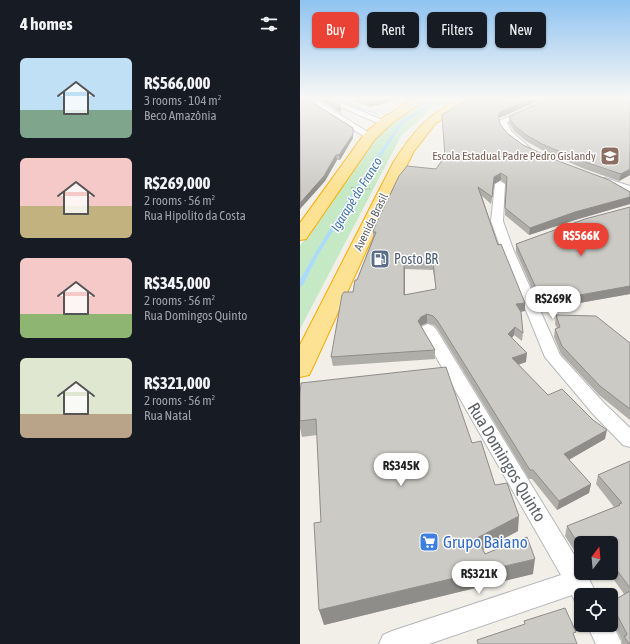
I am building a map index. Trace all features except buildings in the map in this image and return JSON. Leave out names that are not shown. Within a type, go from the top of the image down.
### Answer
[{"type":"highway","points":[[300,235],[376,129]]},
{"type":"highway","name":"Avenida Brasil","points":[[300,369],[387,189],[413,142],[423,129]]},
{"type":"street","points":[[359,129],[370,136]]},
{"type":"street","points":[[506,129],[511,136],[533,151]]},
{"type":"street","points":[[596,178],[630,190]]},
{"type":"street","points":[[500,184],[497,207],[498,221],[507,249],[553,357],[599,409],[630,440]]},
{"type":"street","points":[[507,249],[522,244]]},
{"type":"street","name":"Rua Domingos Quinto","points":[[428,329],[582,588]]},
{"type":"street","points":[[392,644],[574,590]]},
{"type":"street","points":[[603,632],[609,644]]},
{"type":"path","points":[[345,188],[373,189]]},
{"type":"green space","points":[[382,129],[409,129],[401,136],[300,329],[300,246]]},
{"type":"waterway","name":"Igarapé do Franco","points":[[300,285],[316,255],[352,197],[397,129]]},
{"type":"place","name":"Escola Estadual Padre Pedro Gislandy","points":[[610,156]]},
{"type":"place","name":"Posto BR","points":[[380,259]]},
{"type":"place","name":"Grupo Baiano","points":[[429,542]]}]
